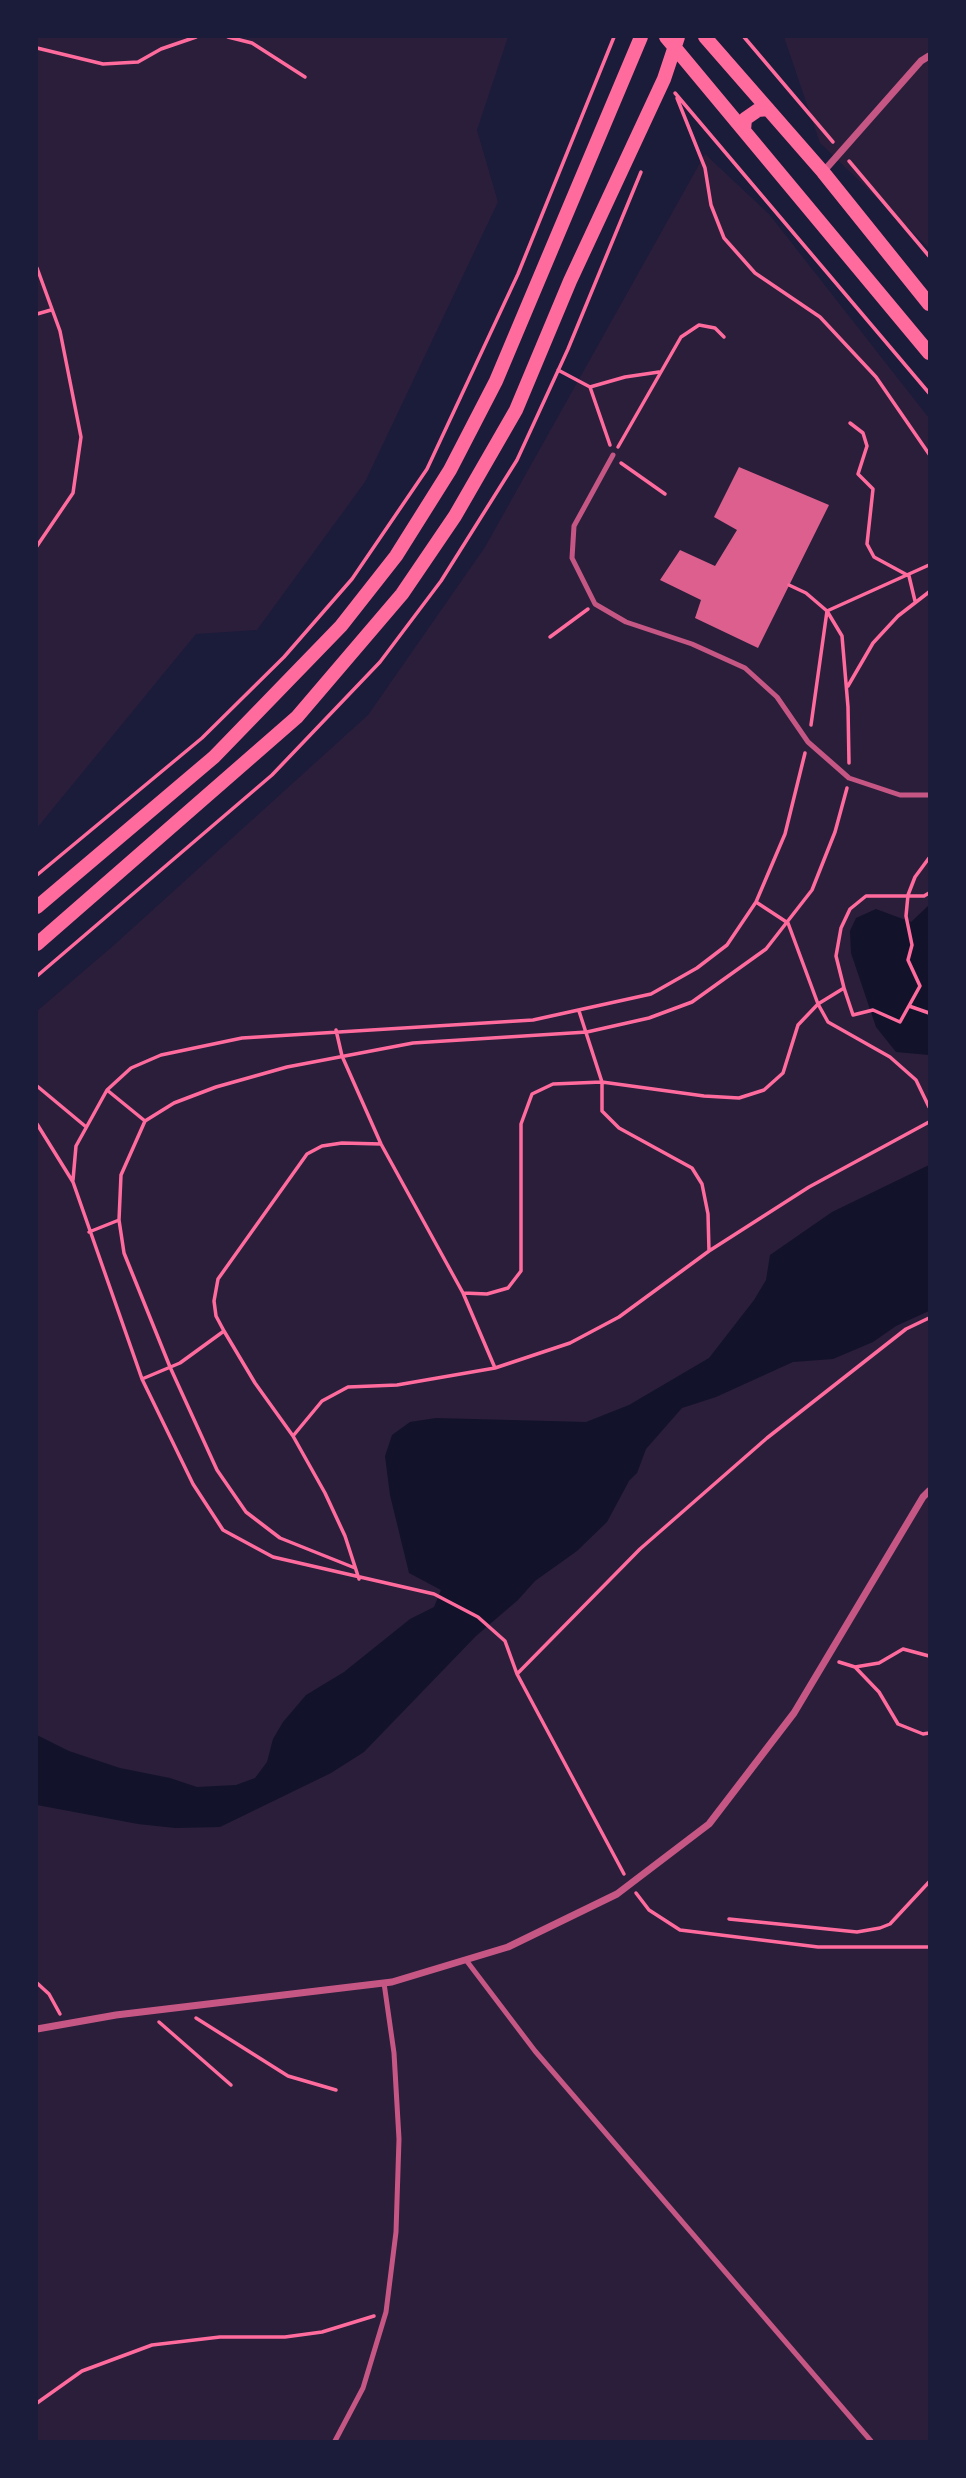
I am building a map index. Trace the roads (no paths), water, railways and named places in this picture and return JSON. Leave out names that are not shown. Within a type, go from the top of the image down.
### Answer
[{"type":"main road","points":[[37,907],[214,757],[341,626],[396,556],[450,470],[496,381],[641,37]]},
{"type":"main road","points":[[705,37],[823,172],[929,304]]},
{"type":"main road","points":[[37,944],[297,717],[402,594],[455,516],[516,410],[570,281],[664,79],[673,40]]},
{"type":"main road","points":[[673,40],[929,353]]},
{"type":"main road","points":[[744,130],[746,119],[758,110],[768,109]]},
{"type":"street","points":[[823,172],[921,61],[929,56]]},
{"type":"street","points":[[37,2028],[132,2013],[384,1983],[508,1947],[617,1894],[709,1824],[794,1713],[929,1491]]},
{"type":"lane","points":[[613,455],[574,526],[572,558],[595,604],[626,622],[692,644],[745,668],[777,697],[808,742],[849,778],[900,795],[929,795]]},
{"type":"lane","points":[[466,1960],[535,2051],[871,2441]]},
{"type":"lane","points":[[335,2441],[363,2388],[386,2312],[396,2232],[399,2139],[394,2053],[384,1983]]}]
